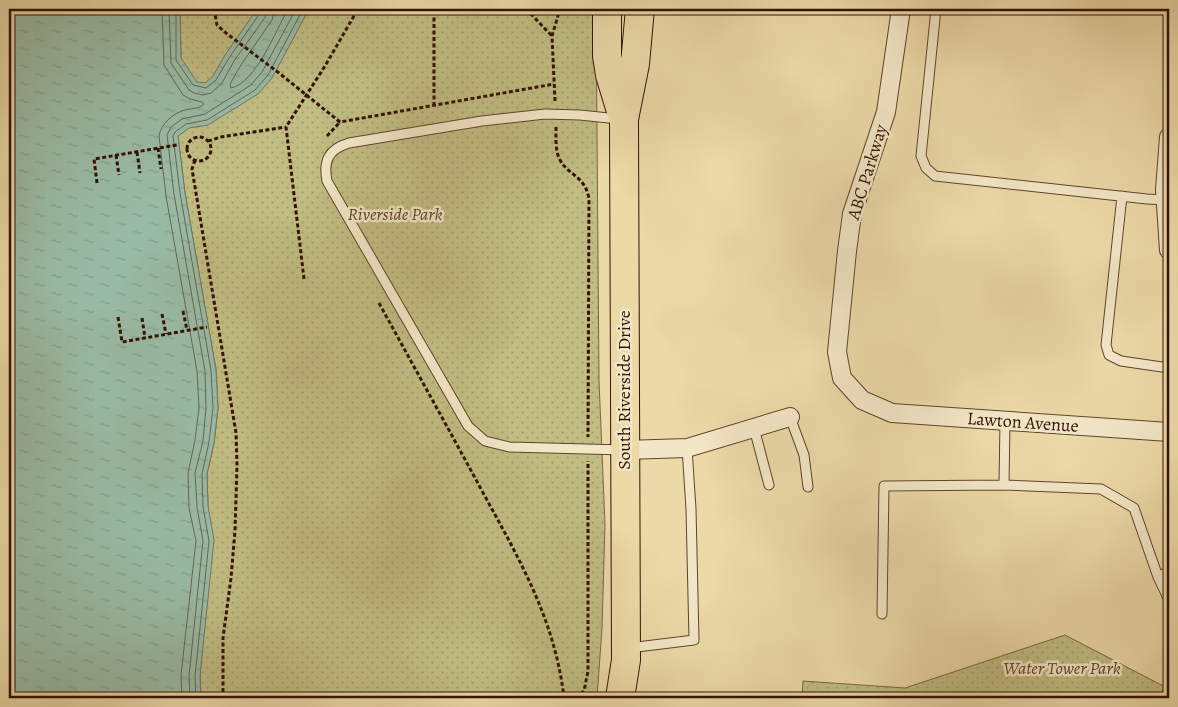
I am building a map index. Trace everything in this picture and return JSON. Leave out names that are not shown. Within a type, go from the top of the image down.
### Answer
[{"type":"main road","name":"South Riverside Drive","points":[[607,9],[607,56],[610,75],[624,120]]},
{"type":"main road","name":"South Riverside Drive","points":[[620,698],[626,654],[624,120],[635,64],[640,9]]},
{"type":"main road","name":"South Riverside Drive","points":[[626,654],[634,698]]},
{"type":"street","name":"ABC Parkway","points":[[879,407],[862,400],[842,378],[837,352],[852,214],[886,112],[901,9]]},
{"type":"street","points":[[1169,136],[1166,200],[1169,250]]},
{"type":"street","name":"Lawton Avenue","points":[[879,407],[892,413],[1169,432]]},
{"type":"street","points":[[625,450],[687,448],[790,417]]},
{"type":"lane","points":[[936,9],[921,156],[926,168],[936,176],[1166,200]]},
{"type":"lane","points":[[624,120],[555,114],[482,121],[350,142],[339,146],[332,152],[327,161],[325,171],[327,181],[468,426],[485,440],[496,445],[531,448],[625,450]]},
{"type":"lane","points":[[1122,196],[1106,344],[1109,355],[1121,361],[1169,368]]},
{"type":"lane","points":[[790,417],[804,455],[808,487]]},
{"type":"lane","points":[[1004,485],[1005,421]]},
{"type":"lane","points":[[754,428],[769,485]]},
{"type":"lane","points":[[626,654],[694,640],[691,509],[687,448]]},
{"type":"lane","points":[[882,614],[884,486],[1004,485],[1101,489],[1134,508],[1158,577],[1169,600]]},
{"type":"lane","points":[[1158,577],[1169,571]]},
{"type":"path","points":[[214,9],[218,24],[226,33],[279,72],[340,122]]},
{"type":"path","points":[[304,279],[286,127],[325,66],[358,9]]},
{"type":"path","points":[[434,9],[434,106]]},
{"type":"path","points":[[526,9],[552,36]]},
{"type":"path","points":[[560,9],[552,36],[557,149],[560,160],[587,188],[589,198],[588,671],[584,691],[576,698]]},
{"type":"path","points":[[322,142],[340,122],[554,84]]},
{"type":"path","points":[[208,141],[211,148],[209,156],[203,160],[192,159],[187,152],[188,144],[197,137],[208,141],[221,137],[286,127]]},
{"type":"path","points":[[97,183],[94,159],[177,145]]},
{"type":"path","points":[[158,148],[161,169]]},
{"type":"path","points":[[137,152],[140,172]]},
{"type":"path","points":[[116,155],[119,176]]},
{"type":"path","points":[[195,160],[192,169],[236,433],[237,465],[234,541],[223,638],[223,698]]},
{"type":"path","points":[[378,301],[525,571],[548,625],[561,676],[564,698]]},
{"type":"path","points":[[183,311],[187,330]]},
{"type":"path","points":[[162,314],[166,334]]},
{"type":"path","points":[[118,317],[122,342],[207,327]]},
{"type":"path","points":[[142,318],[145,338]]},
{"type":"green space","name":"Riverside Park","points":[[180,9],[596,9],[599,381],[605,524],[602,628],[597,698],[201,698],[200,677],[208,506],[207,474],[214,443],[218,408],[216,370],[185,193],[178,136],[181,59]]},
{"type":"green space","name":"Water Tower Park","points":[[1065,635],[1169,689],[1169,698],[802,698],[803,681],[905,688]]},
{"type":"water","points":[[9,9],[180,9],[181,58],[197,82],[205,83],[213,76],[257,9],[309,9],[272,78],[258,94],[208,125],[189,128],[178,136],[185,193],[216,370],[218,408],[214,443],[207,474],[208,506],[214,540],[200,676],[201,698],[9,698]]}]
